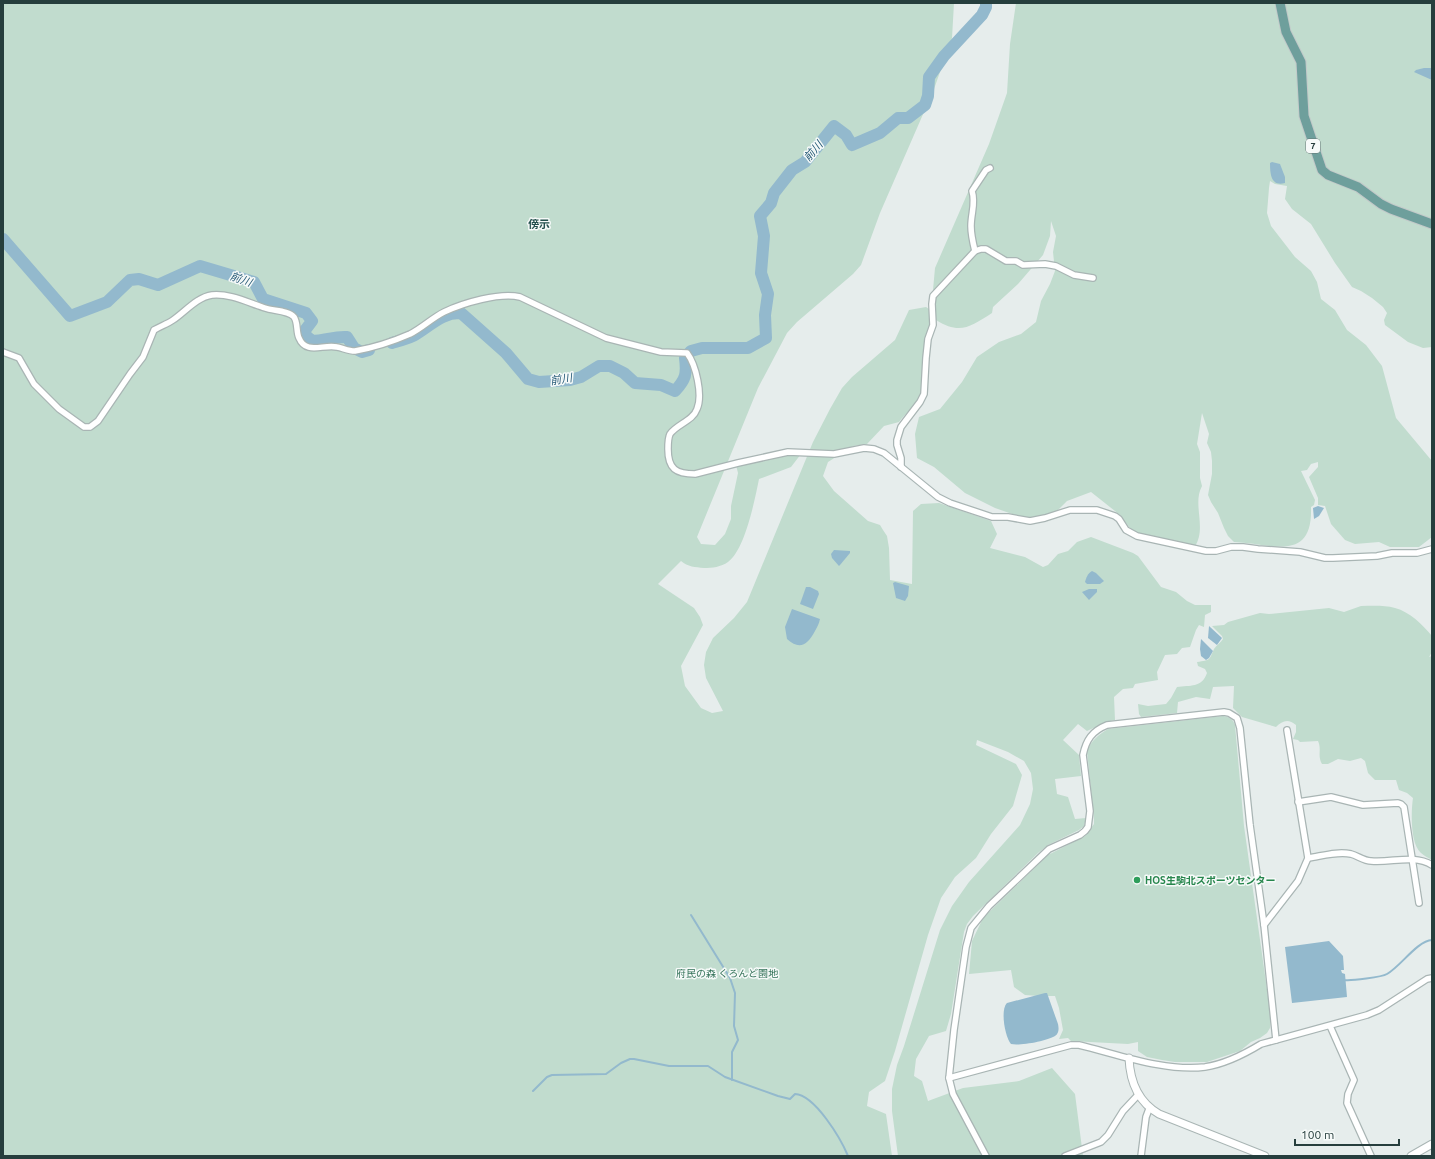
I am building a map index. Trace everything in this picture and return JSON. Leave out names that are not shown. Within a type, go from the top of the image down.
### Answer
[{"type":"main road","name":"7","points":[[1280,3],[1286,32],[1301,62],[1304,116],[1322,170],[1328,175],[1358,187],[1381,204],[1391,209],[1432,224]]},
{"type":"street","points":[[974,251],[971,226],[974,209],[974,197],[972,190],[986,170],[990,168]]},
{"type":"street","points":[[901,467],[901,458],[897,440],[901,427],[920,402],[924,394],[928,339],[933,325],[933,296],[974,251],[986,249],[1006,261],[1016,261],[1023,264],[1045,264],[1056,266],[1074,275],[1093,278]]},
{"type":"street","points":[[3,352],[19,358],[34,384],[59,410],[84,427],[90,427],[98,421],[130,374],[144,357],[154,330],[172,321],[206,296],[225,296],[270,310],[290,314],[294,316],[297,333],[301,342],[310,348],[337,347],[355,351],[411,333],[443,312],[456,307],[500,295],[512,295],[520,297],[606,338],[661,352],[689,355],[697,378],[699,403],[696,412],[670,435],[668,440],[668,457],[670,465],[675,470],[685,474],[695,474],[777,454],[808,452],[834,454],[864,448],[874,449],[884,453],[938,497],[950,503],[992,517],[1008,517],[1030,521],[1070,510],[1097,510],[1120,519],[1126,530],[1137,536],[1206,551],[1216,551],[1231,547],[1243,547],[1300,552],[1325,558],[1333,558],[1378,556],[1392,553],[1417,553],[1432,549]]},
{"type":"street","points":[[986,1156],[953,1094],[949,1078],[966,946],[971,928],[989,906],[1049,849],[1080,835],[1088,826],[1090,811],[1083,755],[1084,747],[1089,736],[1100,728],[1224,712],[1237,718],[1240,728],[1250,825],[1264,925],[1276,1040]]},
{"type":"street","points":[[1264,925],[1298,881],[1308,858],[1287,730]]},
{"type":"street","points":[[1298,802],[1331,797],[1363,805],[1401,804],[1404,807],[1419,903]]},
{"type":"street","points":[[1308,858],[1338,853],[1351,854],[1370,861],[1412,859],[1432,865]]},
{"type":"street","points":[[949,1078],[1070,1045],[1088,1047],[1166,1066],[1204,1067],[1228,1061],[1247,1053],[1261,1044],[1367,1015],[1379,1010],[1427,979],[1432,978]]},
{"type":"street","points":[[1330,1026],[1354,1080],[1346,1102],[1371,1156]]},
{"type":"street","points":[[1129,1058],[1132,1079],[1138,1095],[1149,1109],[1165,1117],[1265,1156]]},
{"type":"street","points":[[1065,1156],[1101,1142],[1108,1135],[1123,1111],[1138,1095]]},
{"type":"street","points":[[1141,1156],[1146,1118],[1149,1109]]},
{"type":"street","points":[[1411,1156],[1420,1154],[1432,1144]]},
{"type":"green space","name":"府民の森 くろんど園地","points":[[3,3],[954,3],[952,38],[934,89],[880,213],[861,265],[853,274],[797,322],[787,333],[758,388],[697,537],[701,544],[715,545],[725,534],[731,519],[731,506],[738,473],[736,465],[778,455],[801,454],[791,467],[759,479],[752,511],[744,536],[734,556],[728,562],[716,567],[704,568],[689,566],[681,561],[658,584],[694,608],[703,625],[681,666],[685,686],[701,708],[712,713],[723,711],[706,678],[704,665],[706,652],[713,638],[734,618],[747,602],[813,442],[842,388],[852,377],[895,340],[909,310],[926,307],[932,311],[922,366],[924,388],[919,400],[899,422],[884,426],[867,444],[853,446],[828,462],[823,476],[834,491],[868,521],[880,525],[887,536],[890,580],[912,584],[913,511],[921,504],[939,503],[991,521],[997,534],[990,548],[1025,557],[1043,567],[1048,565],[1058,554],[1068,551],[1077,542],[1091,537],[1138,556],[1161,587],[1176,592],[1187,601],[1195,605],[1211,605],[1211,612],[1205,615],[1204,627],[1199,625],[1190,647],[1182,648],[1177,654],[1165,655],[1157,672],[1158,680],[1135,684],[1133,688],[1123,689],[1114,697],[1115,720],[1106,722],[1087,731],[1078,724],[1063,740],[1079,755],[1081,776],[1055,779],[1057,794],[1068,797],[1075,819],[1086,818],[1084,826],[1079,830],[1048,845],[1038,853],[973,916],[967,924],[964,932],[951,1014],[946,1031],[929,1036],[916,1059],[914,1076],[922,1081],[928,1101],[963,1088],[1019,1081],[1052,1068],[1075,1094],[1083,1156],[898,1156],[892,1111],[892,1089],[897,1065],[940,930],[952,906],[969,882],[1020,825],[1030,804],[1033,789],[1031,773],[1024,761],[1008,752],[977,740],[976,745],[1016,764],[1022,775],[1013,806],[991,834],[976,858],[955,877],[941,898],[928,935],[885,1081],[869,1092],[867,1106],[886,1114],[892,1156],[3,1156]]},
{"type":"green space","points":[[1016,3],[1432,3],[1432,347],[1423,348],[1408,342],[1385,325],[1384,320],[1387,313],[1383,307],[1372,298],[1352,287],[1311,224],[1292,209],[1285,199],[1287,186],[1275,184],[1270,181],[1267,213],[1271,226],[1295,257],[1311,271],[1317,282],[1321,299],[1335,310],[1347,330],[1366,345],[1382,366],[1396,418],[1432,461],[1432,537],[1419,547],[1390,547],[1379,542],[1355,544],[1345,540],[1331,524],[1325,506],[1318,505],[1318,498],[1309,477],[1318,467],[1318,462],[1311,464],[1307,470],[1301,471],[1315,500],[1314,505],[1311,507],[1310,525],[1305,537],[1297,543],[1287,546],[1234,542],[1228,536],[1208,495],[1212,474],[1212,461],[1211,452],[1207,443],[1209,434],[1202,413],[1197,444],[1200,452],[1200,478],[1202,486],[1198,500],[1200,532],[1195,546],[1133,532],[1120,515],[1091,492],[1067,501],[1058,510],[1042,517],[1021,517],[995,508],[965,493],[934,467],[917,458],[915,434],[919,417],[940,409],[962,382],[977,357],[999,342],[1021,334],[1036,322],[1041,301],[1055,271],[1053,252],[1056,236],[1051,221],[1050,236],[1043,255],[1018,284],[993,307],[992,313],[971,325],[958,328],[944,325],[936,320],[933,290],[935,268],[989,144],[1007,93],[1010,44]]},
{"type":"green space","points":[[1361,606],[1387,606],[1406,612],[1432,636],[1432,652],[1429,657],[1432,656],[1432,860],[1417,849],[1412,827],[1413,798],[1407,793],[1399,790],[1396,780],[1375,780],[1368,773],[1365,761],[1361,758],[1350,761],[1338,759],[1328,764],[1322,764],[1318,741],[1300,742],[1293,739],[1296,732],[1296,725],[1293,723],[1285,721],[1276,727],[1242,717],[1233,708],[1234,686],[1213,687],[1210,699],[1196,697],[1178,702],[1177,713],[1141,717],[1139,714],[1138,704],[1148,706],[1166,704],[1177,687],[1195,685],[1205,678],[1207,673],[1205,669],[1198,666],[1197,662],[1209,659],[1214,649],[1223,639],[1212,626],[1224,625],[1228,622],[1260,613],[1269,614],[1329,608],[1344,612]]},
{"type":"green space","name":"HOS生駒北スポーツセンター","points":[[1223,716],[1233,721],[1235,725],[1244,826],[1271,1018],[1270,1028],[1267,1033],[1251,1042],[1240,1051],[1207,1062],[1175,1062],[1147,1057],[1138,1051],[1138,1042],[1128,1044],[1071,1041],[1068,1038],[1059,1039],[1063,1030],[1055,996],[1025,995],[1014,987],[1011,970],[969,974],[972,941],[983,918],[1048,855],[1085,836],[1094,824],[1087,751],[1098,736],[1108,729]]},
{"type":"water","points":[[1424,68],[1432,68],[1432,80],[1414,72]]},
{"type":"water","points":[[1270,163],[1280,164],[1285,177],[1285,183],[1280,184],[1272,179]]},
{"type":"water","points":[[1318,506],[1324,508],[1319,516],[1314,519],[1313,508]]},
{"type":"water","points":[[834,550],[850,551],[839,566],[832,558],[831,554]]},
{"type":"water","points":[[1092,571],[1104,581],[1100,584],[1087,584],[1085,582],[1086,579],[1088,574]]},
{"type":"water","points":[[895,582],[909,586],[908,596],[905,601],[896,598],[893,583]]},
{"type":"water","points":[[806,587],[810,587],[818,591],[819,594],[813,609],[800,604]]},
{"type":"water","points":[[1089,589],[1097,589],[1097,592],[1089,600],[1082,592]]},
{"type":"water","points":[[792,609],[820,619],[810,639],[800,645],[796,645],[787,639],[785,627]]},
{"type":"water","points":[[1209,626],[1222,638],[1217,645],[1208,638]]},
{"type":"water","points":[[1201,639],[1213,651],[1206,660],[1201,656]]},
{"type":"water","points":[[1329,941],[1343,956],[1344,970],[1341,970],[1342,973],[1345,974],[1347,997],[1292,1003],[1285,947]]},
{"type":"water","points":[[1047,993],[1058,1024],[1059,1029],[1057,1034],[1051,1038],[1027,1044],[1011,1044],[1004,1024],[1004,1011],[1007,1003]]},
{"type":"waterway","name":"前川","points":[[392,343],[413,336],[442,317],[454,313],[461,313],[506,353],[528,379],[539,382],[570,380],[581,377],[599,366],[610,366],[624,373],[635,383],[661,385],[675,391],[684,380],[686,372],[685,358],[691,351],[702,348],[748,348],[766,338],[765,315],[768,294],[761,273],[764,236],[760,216],[771,203],[774,193],[792,170],[805,162],[834,126],[846,135],[852,145],[880,133],[898,118],[908,118],[925,105],[928,96],[929,77],[944,56],[982,15],[986,7],[986,3]]},
{"type":"waterway","name":"前川","points":[[3,239],[70,316],[107,302],[130,280],[139,279],[158,285],[200,266],[254,282],[263,299],[306,313],[312,321],[303,333],[312,341],[347,337],[354,348],[362,352],[369,350]]},
{"type":"waterway","points":[[691,915],[730,978],[735,993],[734,1026],[738,1040],[732,1052],[732,1080]]},
{"type":"waterway","points":[[1344,980],[1353,980],[1387,974],[1415,949],[1426,941],[1432,940]]},
{"type":"waterway","points":[[533,1091],[547,1077],[552,1075],[606,1074],[621,1063],[630,1059],[669,1066],[708,1066],[725,1077],[778,1096],[790,1099],[795,1094],[803,1096],[811,1102],[826,1119],[840,1139],[848,1156]]},
{"type":"place","name":"HOS生駒北スポーツセンター","points":[[1137,880]]},
{"type":"district","name":"傍示","points":[[539,224]]}]
